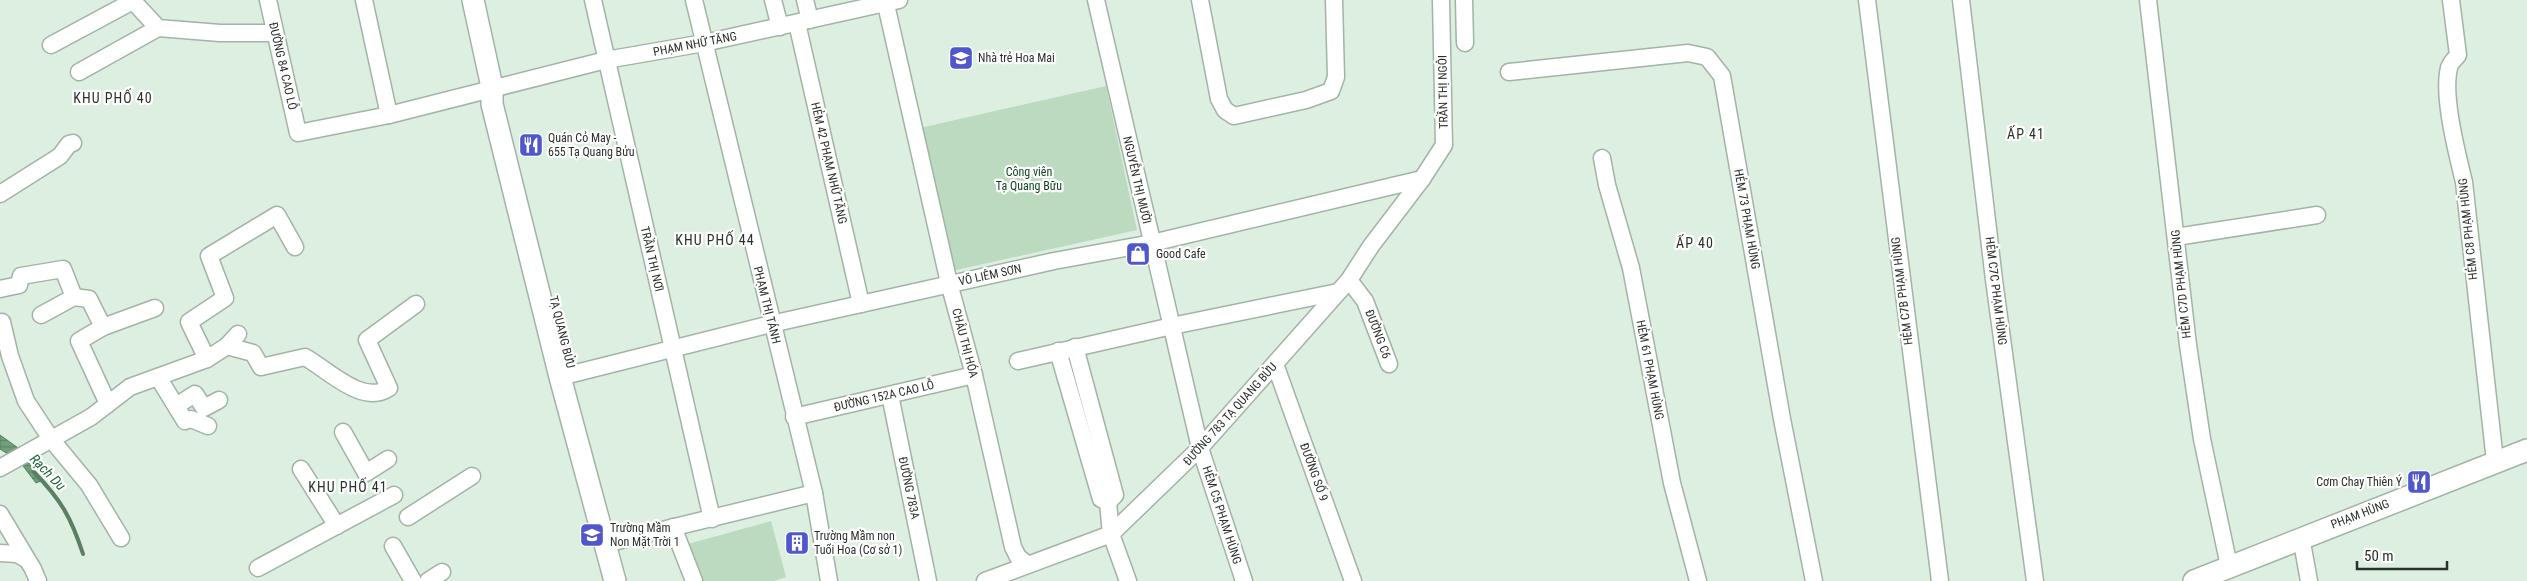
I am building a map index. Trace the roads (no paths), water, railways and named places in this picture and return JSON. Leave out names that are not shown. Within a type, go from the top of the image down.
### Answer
[{"type":"main road","name":"TẠ QUANG BỬU","points":[[473,0],[492,87],[506,101],[566,375],[609,542],[615,581]]},
{"type":"main road","name":"PHẠM HÙNG","points":[[2194,581],[2301,537],[2527,450]]},
{"type":"main road","name":"TẠ QUANG BỬU","points":[[609,542],[626,581]]},
{"type":"street","name":"ĐƯỜNG 84 CAO LỖ","points":[[268,0],[298,133]]},
{"type":"street","points":[[364,0],[389,115]]},
{"type":"street","name":"TRẦN THỊ NƠI","points":[[593,0],[712,519]]},
{"type":"street","name":"PHẠM THỊ TÁNH","points":[[694,0],[771,324],[814,493],[829,581]]},
{"type":"street","points":[[773,0],[780,27]]},
{"type":"street","name":"HẺM 42 PHẠM NHỮ TĂNG","points":[[805,0],[803,22],[861,304]]},
{"type":"street","name":"NGUYỄN THỊ MƯỜI","points":[[1096,0],[1200,448]]},
{"type":"street","points":[[1200,0],[1219,99],[1225,110],[1234,116],[1306,100],[1331,91],[1336,77],[1334,0]]},
{"type":"street","name":"TRẦN THỊ NGÔI","points":[[1422,179],[1444,145],[1441,0]]},
{"type":"street","points":[[1464,0],[1465,42]]},
{"type":"street","name":"HẺM C7B PHẠM HÙNG","points":[[1867,0],[1940,581]]},
{"type":"street","name":"HẺM C7C PHẠM HÙNG","points":[[1961,0],[1994,280],[2035,581]]},
{"type":"street","name":"HẺM C7D PHẠM HÙNG","points":[[2148,0],[2188,345],[2202,439],[2229,566]]},
{"type":"street","name":"HẺM C8 PHẠM HÙNG","points":[[2451,0],[2458,55],[2450,66],[2448,84],[2454,137],[2464,182],[2495,461]]},
{"type":"street","points":[[51,45],[133,1],[158,28]]},
{"type":"street","name":"PHẠM NHỮ TĂNG","points":[[298,133],[389,115],[492,87],[606,60],[704,43],[890,1]]},
{"type":"street","name":"CHÂU THỊ HÓA","points":[[890,1],[949,283],[974,375],[1013,547],[1018,557],[1027,564]]},
{"type":"street","points":[[79,72],[158,28],[220,34],[275,33]]},
{"type":"street","name":"HẺM 73 PHẠM HÙNG","points":[[1509,72],[1688,53],[1707,57],[1722,76],[1782,419],[1814,581]]},
{"type":"street","points":[[0,194],[60,156],[69,144],[72,143]]},
{"type":"street","name":"HẺM 61 PHẠM HÙNG","points":[[1602,158],[1607,185],[1631,268],[1672,483],[1698,581]]},
{"type":"street","name":"VÕ LIÊM SƠN","points":[[566,375],[771,324],[949,283],[1054,261],[1152,244],[1422,179]]},
{"type":"street","name":"ĐƯỜNG 783 TẠ QUANG BỬU","points":[[985,581],[1111,534],[1200,448],[1275,364],[1343,286],[1422,179]]},
{"type":"street","points":[[207,359],[188,322],[225,298],[209,256],[277,215],[295,247]]},
{"type":"street","points":[[2176,237],[2317,215]]},
{"type":"street","points":[[0,289],[19,285],[21,276],[63,269],[74,297]]},
{"type":"street","points":[[1018,361],[1343,286]]},
{"type":"street","name":"ĐƯỜNG C6","points":[[1343,286],[1365,301],[1389,364]]},
{"type":"street","points":[[41,315],[74,297],[89,300],[103,327]]},
{"type":"street","points":[[7,464],[91,417],[130,387],[207,359],[233,340],[253,353],[261,368],[305,357],[345,384],[368,394],[380,394],[389,388],[367,340],[416,304]]},
{"type":"street","points":[[108,404],[79,341],[103,327],[155,308]]},
{"type":"street","points":[[2,322],[10,356],[26,402],[51,440],[90,485],[121,538]]},
{"type":"street","points":[[1075,347],[1115,495],[1108,502]]},
{"type":"street","points":[[1058,351],[1101,499],[1108,502]]},
{"type":"street","name":"ĐƯỜNG SỐ 9","points":[[1275,364],[1354,581]]},
{"type":"street","name":"ĐƯỜNG 152A CAO LỖ","points":[[794,417],[974,375]]},
{"type":"street","points":[[158,377],[185,421],[191,419],[208,426]]},
{"type":"street","points":[[176,406],[196,394],[204,408],[219,400]]},
{"type":"street","name":"ĐƯỜNG 783A","points":[[890,395],[928,581]]},
{"type":"street","points":[[343,432],[366,473],[388,459]]},
{"type":"street","name":"HẺM C5 PHẠM HÙNG","points":[[1200,448],[1244,581]]},
{"type":"street","points":[[301,469],[337,526]]},
{"type":"street","points":[[408,517],[472,476]]},
{"type":"street","points":[[609,542],[712,519],[814,493]]},
{"type":"street","points":[[258,568],[394,495]]},
{"type":"street","points":[[1108,502],[1111,534],[1128,581]]},
{"type":"street","points":[[0,514],[38,581]]},
{"type":"street","points":[[672,527],[694,581]]},
{"type":"street","points":[[2301,537],[2309,581]]},
{"type":"street","points":[[392,546],[413,581]]},
{"type":"street","points":[[0,553],[17,554],[26,559]]},
{"type":"street","points":[[428,581],[442,572]]},
{"type":"waterway","name":"Rạch Du","points":[[34,472],[51,491],[64,510],[83,554]]},
{"type":"place","name":"Nhà trẻ Hoa Mai","points":[[961,58]]},
{"type":"place","name":"Quán Cỏ May - 655 Tạ Quang Bửu","points":[[531,145]]},
{"type":"place","name":"Good Cafe","points":[[1138,254]]},
{"type":"place","name":"Cơm Chay Thiên Ý","points":[[2419,482]]},
{"type":"place","name":"Trường Mầm Non Mặt Trời 1","points":[[592,535]]},
{"type":"place","name":"Trường Mầm non Tuổi Hoa (Cơ sở 1)","points":[[797,543]]},
{"type":"district","name":"KHU PHỐ 40","points":[[113,98]]},
{"type":"district","name":"ẤP 41","points":[[2026,134]]},
{"type":"district","name":"KHU PHỐ 44","points":[[715,240]]},
{"type":"district","name":"ẤP 40","points":[[1695,243]]},
{"type":"district","name":"KHU PHỐ 41","points":[[348,487]]},
{"type":"park label","name":"Công viên Tạ Quang Bữu","points":[[1029,179]]}]
